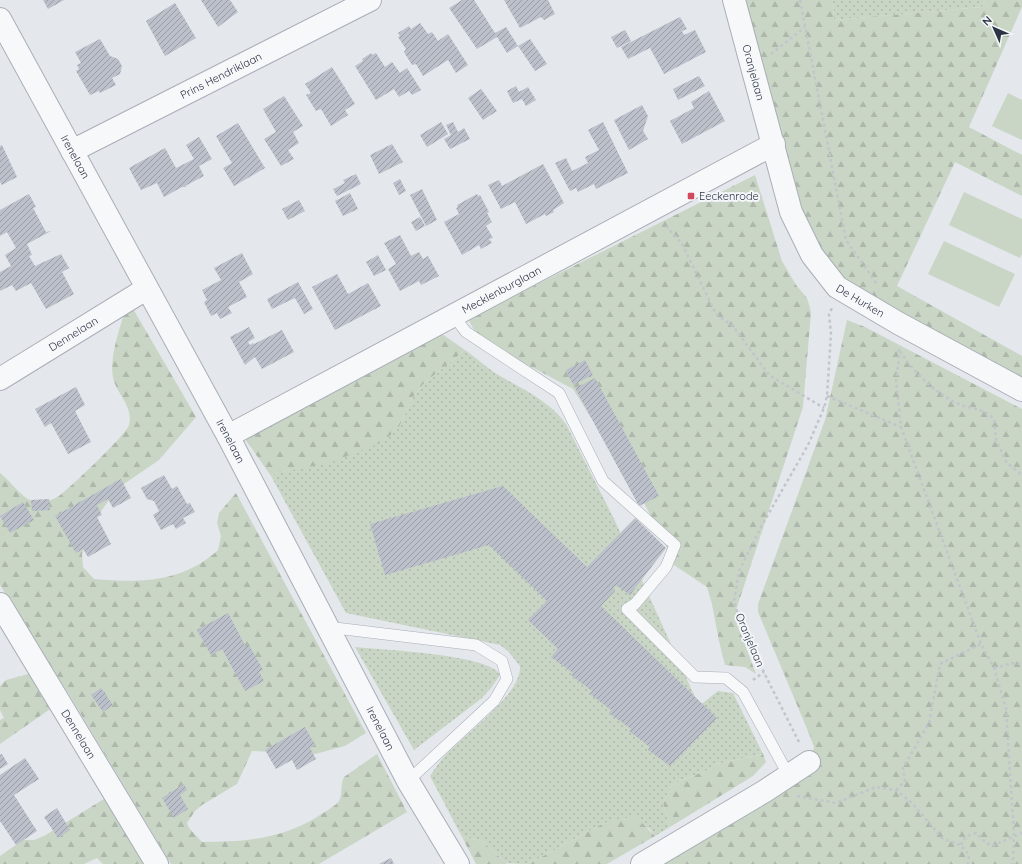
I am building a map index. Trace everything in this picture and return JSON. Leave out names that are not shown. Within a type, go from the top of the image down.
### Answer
[{"type":"street","name":"Prins Hendriklaan","points":[[72,151],[370,0]]},
{"type":"street","name":"Oranjelaan","points":[[734,0],[774,144]]},
{"type":"street","name":"Irenelaan","points":[[0,19],[146,289],[228,436],[326,627],[408,781],[458,864]]},
{"type":"street","name":"Mecklenburglaan","points":[[228,436],[453,315],[652,211],[774,144]]},
{"type":"street","name":"De Hurken","points":[[774,144],[791,212],[812,255],[837,287],[898,323],[1022,390]]},
{"type":"street","name":"Dennelaan","points":[[0,379],[146,289]]},
{"type":"street","name":"Dennelaan","points":[[0,604],[157,864]]},
{"type":"street","points":[[642,864],[765,791],[809,762]]},
{"type":"lane","points":[[453,315],[466,332],[559,393],[604,481],[675,544],[666,567],[635,604],[627,609],[695,677],[726,678],[743,692],[788,776]]},
{"type":"lane","points":[[326,627],[476,645],[502,661],[507,679],[494,701],[408,781]]},
{"type":"path","points":[[800,0],[846,240],[880,288]]},
{"type":"path","points":[[752,69],[805,27]]},
{"type":"path","points":[[652,211],[682,244],[716,314],[733,326],[769,375],[824,408]]},
{"type":"path","name":"Oranjelaan","points":[[809,762],[745,635],[734,602],[739,571],[761,527],[808,445],[824,408],[827,396],[831,333],[828,314],[842,290]]},
{"type":"path","points":[[898,323],[899,359],[896,380],[901,427],[981,644],[994,668],[1006,708],[1014,835],[1013,864]]},
{"type":"path","points":[[899,348],[908,363],[939,392],[955,403],[986,411],[994,419],[996,440],[1007,463],[1022,475]]},
{"type":"path","points":[[827,396],[901,427]]},
{"type":"path","points":[[896,790],[905,781],[903,768],[929,723],[940,664],[981,644]]},
{"type":"path","points":[[994,668],[1013,663],[1022,664]]},
{"type":"path","points":[[756,678],[764,672]]},
{"type":"path","points":[[765,791],[836,803],[876,786],[896,790],[912,803],[943,839],[961,845],[969,855],[968,864]]},
{"type":"path","points":[[961,845],[966,836],[976,833],[985,842],[992,846],[1014,835],[1022,833]]},
{"type":"green space","points":[[742,0],[833,0],[834,20],[982,7],[985,0],[1022,0],[1022,7],[969,127],[1022,155],[1022,196],[955,162],[897,286],[1022,356],[1022,379],[848,286],[805,230]]},
{"type":"green space","points":[[833,0],[985,0],[982,7],[834,20]]},
{"type":"green space","points":[[1008,93],[1022,100],[1022,140],[992,126]]},
{"type":"green space","points":[[755,175],[782,261],[796,285],[807,298],[811,312],[803,407],[736,610],[736,621],[756,674],[745,667],[725,665],[707,587],[665,559],[668,549],[640,495],[573,389],[496,348],[475,332],[468,319]]},
{"type":"green space","points":[[964,192],[1022,219],[1022,254],[1020,258],[949,225]]},
{"type":"green space","points":[[944,241],[1015,274],[999,307],[928,274]]},
{"type":"green space","points":[[132,307],[196,417],[159,460],[124,484],[110,499],[101,511],[87,536],[82,554],[83,567],[94,579],[127,581],[175,575],[190,569],[204,561],[218,550],[221,536],[217,523],[219,513],[236,493],[366,733],[345,746],[315,754],[252,751],[237,784],[202,805],[195,811],[187,823],[189,828],[202,842],[263,838],[292,829],[306,823],[335,805],[340,798],[344,777],[377,754],[407,812],[319,864],[171,864],[70,696],[0,585],[0,473],[21,494],[30,500],[35,502],[45,502],[59,496],[119,439],[129,425],[130,418],[127,406],[117,389],[113,377],[112,361],[126,308]]},
{"type":"green space","points":[[847,320],[865,327],[1022,409],[1022,864],[658,864],[810,763],[814,747],[758,612],[758,604],[825,420]]},
{"type":"green space","points":[[442,334],[465,350],[423,384],[413,397],[399,427],[383,442],[329,463],[276,473],[271,476],[241,433]]},
{"type":"green space","points":[[465,350],[495,373],[543,401],[566,424],[615,521],[699,706],[718,691],[733,693],[763,754],[717,764],[706,771],[679,781],[672,786],[663,803],[670,827],[655,836],[649,828],[604,823],[534,861],[522,864],[506,863],[482,841],[462,837],[430,776],[443,758],[489,715],[511,690],[518,677],[520,666],[508,651],[500,645],[346,613],[271,476],[276,473],[295,469],[399,427],[413,397],[423,384]]},
{"type":"green space","points":[[355,647],[434,654],[457,658],[477,662],[492,668],[500,675],[482,698],[414,750]]},
{"type":"green space","points":[[32,673],[53,707],[0,744],[0,720],[4,718],[0,710],[0,686],[6,680]]},
{"type":"green space","points":[[763,754],[766,762],[753,776],[670,827],[663,803],[672,786],[679,781],[706,771],[717,764]]},
{"type":"green space","points":[[107,797],[147,864],[103,864],[97,858],[84,864],[0,864],[0,856],[23,840],[34,840],[44,836]]},
{"type":"green space","points":[[636,817],[655,836],[607,864],[522,864],[534,861],[604,823],[617,819]]},
{"type":"green space","points":[[462,837],[482,841],[507,864],[476,864]]},
{"type":"building","points":[[43,0],[64,0],[48,9]]},
{"type":"building","points":[[201,0],[230,0],[238,12],[218,27]]},
{"type":"building","points":[[462,0],[474,0],[495,33],[506,27],[518,46],[507,53],[497,37],[477,49],[449,8]]},
{"type":"building","points":[[504,0],[548,0],[555,14],[544,20],[541,17],[520,28]]},
{"type":"building","points":[[175,3],[196,38],[165,56],[146,21]]},
{"type":"building","points":[[680,17],[687,29],[682,31],[684,35],[695,30],[706,52],[664,74],[650,48],[628,59],[621,47]]},
{"type":"building","points":[[420,23],[428,34],[432,32],[438,41],[448,34],[468,65],[456,73],[448,60],[423,76],[416,64],[412,65],[404,52],[406,49],[398,37],[400,36],[398,33],[409,26],[411,29]]},
{"type":"building","points":[[625,30],[631,41],[617,48],[611,37]]},
{"type":"building","points":[[100,39],[110,56],[118,59],[122,66],[120,74],[112,78],[116,85],[100,93],[99,91],[90,95],[76,71],[79,69],[77,65],[81,63],[75,52]]},
{"type":"building","points":[[530,39],[547,64],[535,71],[518,46]]},
{"type":"building","points":[[371,53],[372,55],[376,53],[385,67],[392,62],[400,73],[407,68],[421,90],[412,95],[409,91],[399,97],[394,89],[376,100],[355,66]]},
{"type":"building","points":[[332,67],[355,104],[345,110],[348,115],[331,126],[321,109],[316,111],[306,95],[311,93],[305,84]]},
{"type":"building","points":[[699,76],[705,86],[678,100],[673,89]]},
{"type":"building","points":[[516,86],[519,92],[528,87],[536,100],[526,106],[522,99],[513,103],[507,91]]},
{"type":"building","points":[[481,89],[497,111],[483,120],[468,98]]},
{"type":"building","points":[[709,91],[725,121],[682,144],[670,121],[694,108],[691,102]]},
{"type":"building","points":[[284,96],[303,126],[293,132],[299,143],[288,150],[294,159],[281,166],[264,139],[276,132],[263,109]]},
{"type":"building","points":[[642,105],[648,116],[643,131],[648,139],[629,150],[614,120]]},
{"type":"building","points":[[441,122],[448,134],[427,147],[420,135]]},
{"type":"building","points":[[453,122],[458,132],[464,128],[470,139],[450,149],[444,139],[451,135],[446,125]]},
{"type":"building","points":[[603,122],[628,173],[596,189],[594,184],[578,192],[576,188],[570,191],[555,163],[566,158],[572,171],[588,163],[585,157],[599,150],[588,130]]},
{"type":"building","points":[[238,123],[265,168],[234,186],[223,168],[232,163],[216,136]]},
{"type":"building","points":[[199,137],[212,159],[199,166],[204,176],[185,186],[186,187],[182,187],[164,197],[157,183],[141,190],[129,168],[165,148],[176,168],[194,159],[186,145]]},
{"type":"building","points":[[392,144],[403,162],[379,174],[370,155]]},
{"type":"building","points":[[2,145],[17,177],[2,185],[0,182],[0,146]]},
{"type":"building","points":[[543,164],[564,203],[553,210],[554,212],[546,216],[545,214],[526,224],[515,202],[501,209],[488,185],[499,180],[502,186]]},
{"type":"building","points":[[356,174],[361,184],[337,196],[333,189],[345,183],[343,180]]},
{"type":"building","points":[[400,179],[406,191],[399,195],[393,183]]},
{"type":"building","points":[[422,189],[437,220],[426,226],[410,195]]},
{"type":"building","points":[[350,193],[358,209],[343,216],[335,201]]},
{"type":"building","points":[[29,194],[36,207],[33,208],[46,232],[51,231],[27,244],[32,255],[29,256],[35,266],[61,254],[69,268],[62,272],[74,294],[46,309],[31,283],[16,291],[12,285],[0,291],[0,272],[11,266],[5,255],[16,248],[7,232],[0,236],[0,210]]},
{"type":"building","points":[[477,194],[478,196],[480,195],[489,212],[487,213],[492,222],[486,226],[493,238],[489,239],[492,243],[481,249],[479,245],[462,255],[444,222],[459,214],[456,208],[458,207],[457,205]]},
{"type":"building","points":[[299,200],[305,211],[288,220],[282,209]]},
{"type":"building","points":[[420,217],[425,226],[416,231],[411,222]]},
{"type":"building","points":[[400,235],[411,256],[419,252],[423,259],[428,256],[439,276],[421,285],[419,281],[400,291],[388,269],[396,264],[384,243]]},
{"type":"building","points":[[242,253],[253,274],[239,282],[247,297],[228,307],[232,313],[220,319],[217,313],[211,316],[204,302],[207,300],[202,290],[221,280],[214,268]]},
{"type":"building","points":[[378,255],[386,270],[374,276],[366,262]]},
{"type":"building","points":[[337,274],[348,294],[368,283],[381,306],[335,330],[312,287]]},
{"type":"building","points":[[298,282],[313,309],[304,314],[295,298],[272,309],[267,299]]},
{"type":"building","points":[[249,327],[255,338],[248,342],[250,345],[282,330],[294,352],[262,369],[255,357],[245,365],[230,337]]},
{"type":"building","points":[[585,360],[593,375],[573,385],[566,370]]},
{"type":"building","points":[[595,378],[659,496],[639,506],[575,388]]},
{"type":"building","points":[[76,387],[85,405],[75,411],[91,442],[68,454],[51,423],[45,427],[35,409]]},
{"type":"building","points":[[164,475],[172,489],[177,486],[187,504],[190,503],[195,512],[183,518],[186,523],[176,529],[173,524],[161,530],[153,515],[159,511],[154,501],[147,499],[141,488]]},
{"type":"building","points":[[121,479],[131,498],[113,508],[108,499],[97,505],[102,515],[97,517],[111,544],[88,557],[83,549],[76,553],[55,516]]},
{"type":"building","points":[[503,486],[587,567],[635,518],[666,548],[630,595],[616,585],[613,589],[615,591],[601,606],[717,718],[670,766],[648,750],[650,747],[629,731],[631,729],[609,713],[611,710],[590,694],[592,691],[571,675],[573,673],[551,657],[558,649],[528,620],[547,601],[489,545],[385,575],[370,524]]},
{"type":"building","points":[[49,499],[50,510],[32,511],[31,500]]},
{"type":"building","points":[[23,502],[34,520],[10,533],[0,516]]},
{"type":"building","points":[[228,613],[246,647],[249,645],[263,670],[259,672],[264,681],[245,691],[222,649],[211,655],[197,630]]},
{"type":"building","points":[[101,688],[113,705],[103,712],[91,695]]},
{"type":"building","points":[[305,727],[315,745],[310,748],[316,759],[297,770],[292,760],[276,769],[265,750]]},
{"type":"building","points":[[2,754],[8,764],[0,769],[0,755]]},
{"type":"building","points":[[25,758],[39,779],[14,795],[37,831],[16,845],[0,821],[0,775]]},
{"type":"building","points":[[184,784],[187,790],[180,795],[188,809],[174,818],[162,798]]},
{"type":"building","points":[[57,808],[70,830],[58,838],[44,817]]},
{"type":"building","points":[[391,858],[394,864],[379,864]]},
{"type":"place","name":"Eeckenrode","points":[[691,196]]}]
